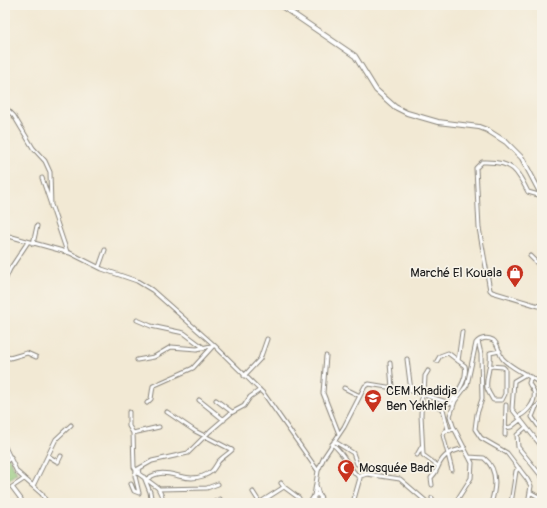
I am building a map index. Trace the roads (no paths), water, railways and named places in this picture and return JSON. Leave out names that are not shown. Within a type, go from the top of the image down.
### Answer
[{"type":"main road","points":[[280,5],[355,56],[376,90],[395,107],[407,114],[438,122],[479,127],[487,130],[506,142],[522,158],[542,196]]},
{"type":"street","points":[[5,107],[14,116],[33,148],[45,161],[50,172],[51,207]]},
{"type":"street","points":[[542,196],[528,192],[519,174],[511,166],[491,162],[482,162],[476,168],[479,228],[490,290],[492,292],[542,307]]},
{"type":"street","points":[[42,178],[67,252]]},
{"type":"street","points":[[34,244],[37,226]]},
{"type":"street","points":[[5,235],[67,252],[99,267],[145,284],[214,345],[260,390],[318,471]]},
{"type":"street","points":[[5,280],[10,269],[28,242]]},
{"type":"street","points":[[99,267],[105,250]]},
{"type":"street","points":[[530,256],[542,268]]},
{"type":"street","points":[[137,320],[151,326],[184,333],[204,348]]},
{"type":"street","points":[[458,361],[462,332]]},
{"type":"street","points":[[452,403],[467,385],[473,349],[478,341],[487,338],[493,340],[500,351],[499,362],[506,371],[504,396],[500,401],[493,400],[487,388],[490,353],[500,351]]},
{"type":"street","points":[[244,376],[260,358],[267,339]]},
{"type":"street","points":[[478,341],[481,354],[482,399],[477,414],[475,428],[481,438],[507,453],[530,483],[528,503]]},
{"type":"street","points":[[137,360],[154,357],[171,347],[204,348],[214,345]]},
{"type":"street","points":[[147,403],[151,399],[153,386],[193,368],[214,345]]},
{"type":"street","points":[[5,356],[10,358],[27,352],[36,358]]},
{"type":"street","points":[[437,361],[440,356],[448,353],[465,366],[465,375],[462,386],[452,403],[450,416],[472,463],[471,478],[455,503]]},
{"type":"street","points":[[326,356],[323,393],[339,434]]},
{"type":"street","points":[[407,359],[411,391]]},
{"type":"street","points":[[490,366],[499,362],[526,374],[542,384]]},
{"type":"street","points":[[390,363],[392,388]]},
{"type":"street","points":[[428,371],[425,376],[421,415],[422,446],[424,456],[438,466]]},
{"type":"street","points":[[526,374],[521,379],[516,380],[513,384],[511,405],[519,418],[542,447]]},
{"type":"street","points":[[505,428],[511,427],[527,412],[533,402],[534,392],[529,383],[531,377]]},
{"type":"street","points":[[315,500],[318,471],[324,457],[339,434],[365,386],[369,384],[411,391],[452,403]]},
{"type":"street","points":[[344,388],[360,396]]},
{"type":"street","points":[[136,471],[152,461],[188,453],[204,436],[232,412],[244,406],[250,397],[260,390]]},
{"type":"street","points":[[199,400],[224,420]]},
{"type":"street","points":[[216,400],[232,412]]},
{"type":"street","points":[[541,429],[532,418],[536,407],[542,402]]},
{"type":"street","points":[[432,404],[443,409],[448,430]]},
{"type":"street","points":[[505,435],[506,405]]},
{"type":"street","points":[[129,412],[129,426],[133,433],[136,471],[135,476],[139,493],[134,491],[131,484]]},
{"type":"street","points":[[145,478],[161,472],[184,478],[195,478],[216,469],[219,461],[232,450],[195,431],[167,412]]},
{"type":"street","points":[[33,486],[56,439],[71,425]]},
{"type":"street","points":[[133,433],[159,427]]},
{"type":"street","points":[[526,427],[517,435],[518,447],[542,477]]},
{"type":"street","points":[[452,470],[443,435],[448,430],[455,429]]},
{"type":"street","points":[[333,442],[353,453],[357,464]]},
{"type":"street","points":[[333,442],[343,453],[354,473],[360,480],[354,498]]},
{"type":"street","points":[[417,455],[422,446]]},
{"type":"street","points":[[5,447],[17,472],[42,494],[47,503]]},
{"type":"street","points":[[432,484],[430,479],[435,474],[438,466],[448,453],[465,448]]},
{"type":"street","points":[[48,456],[58,462],[61,456]]},
{"type":"street","points":[[5,463],[11,457]]},
{"type":"street","points":[[469,457],[484,458],[492,466],[494,484],[490,503]]},
{"type":"street","points":[[511,503],[516,471],[519,468]]},
{"type":"street","points":[[136,471],[159,489],[165,503]]},
{"type":"street","points":[[358,477],[367,474],[400,479],[428,503]]},
{"type":"street","points":[[145,478],[152,503]]},
{"type":"street","points":[[17,503],[21,499],[12,487],[24,479]]},
{"type":"street","points":[[281,483],[284,488],[298,497],[299,503]]},
{"type":"street","points":[[159,489],[207,488],[218,484]]},
{"type":"street","points":[[316,485],[322,503]]},
{"type":"street","points":[[253,492],[260,503],[284,488]]},
{"type":"street","points":[[530,492],[542,499]]},
{"type":"street","points":[[310,503],[320,496]]},
{"type":"street","points":[[315,500],[320,496]]},
{"type":"street","points":[[432,498],[434,503]]},
{"type":"street","points":[[213,503],[220,499]]},
{"type":"place","name":"Marché El Kouala","points":[[515,288]]},
{"type":"place","name":"CEM Khadidja Ben Yekhlef","points":[[373,413]]},
{"type":"place","name":"Mosquée Badr","points":[[346,483]]}]
